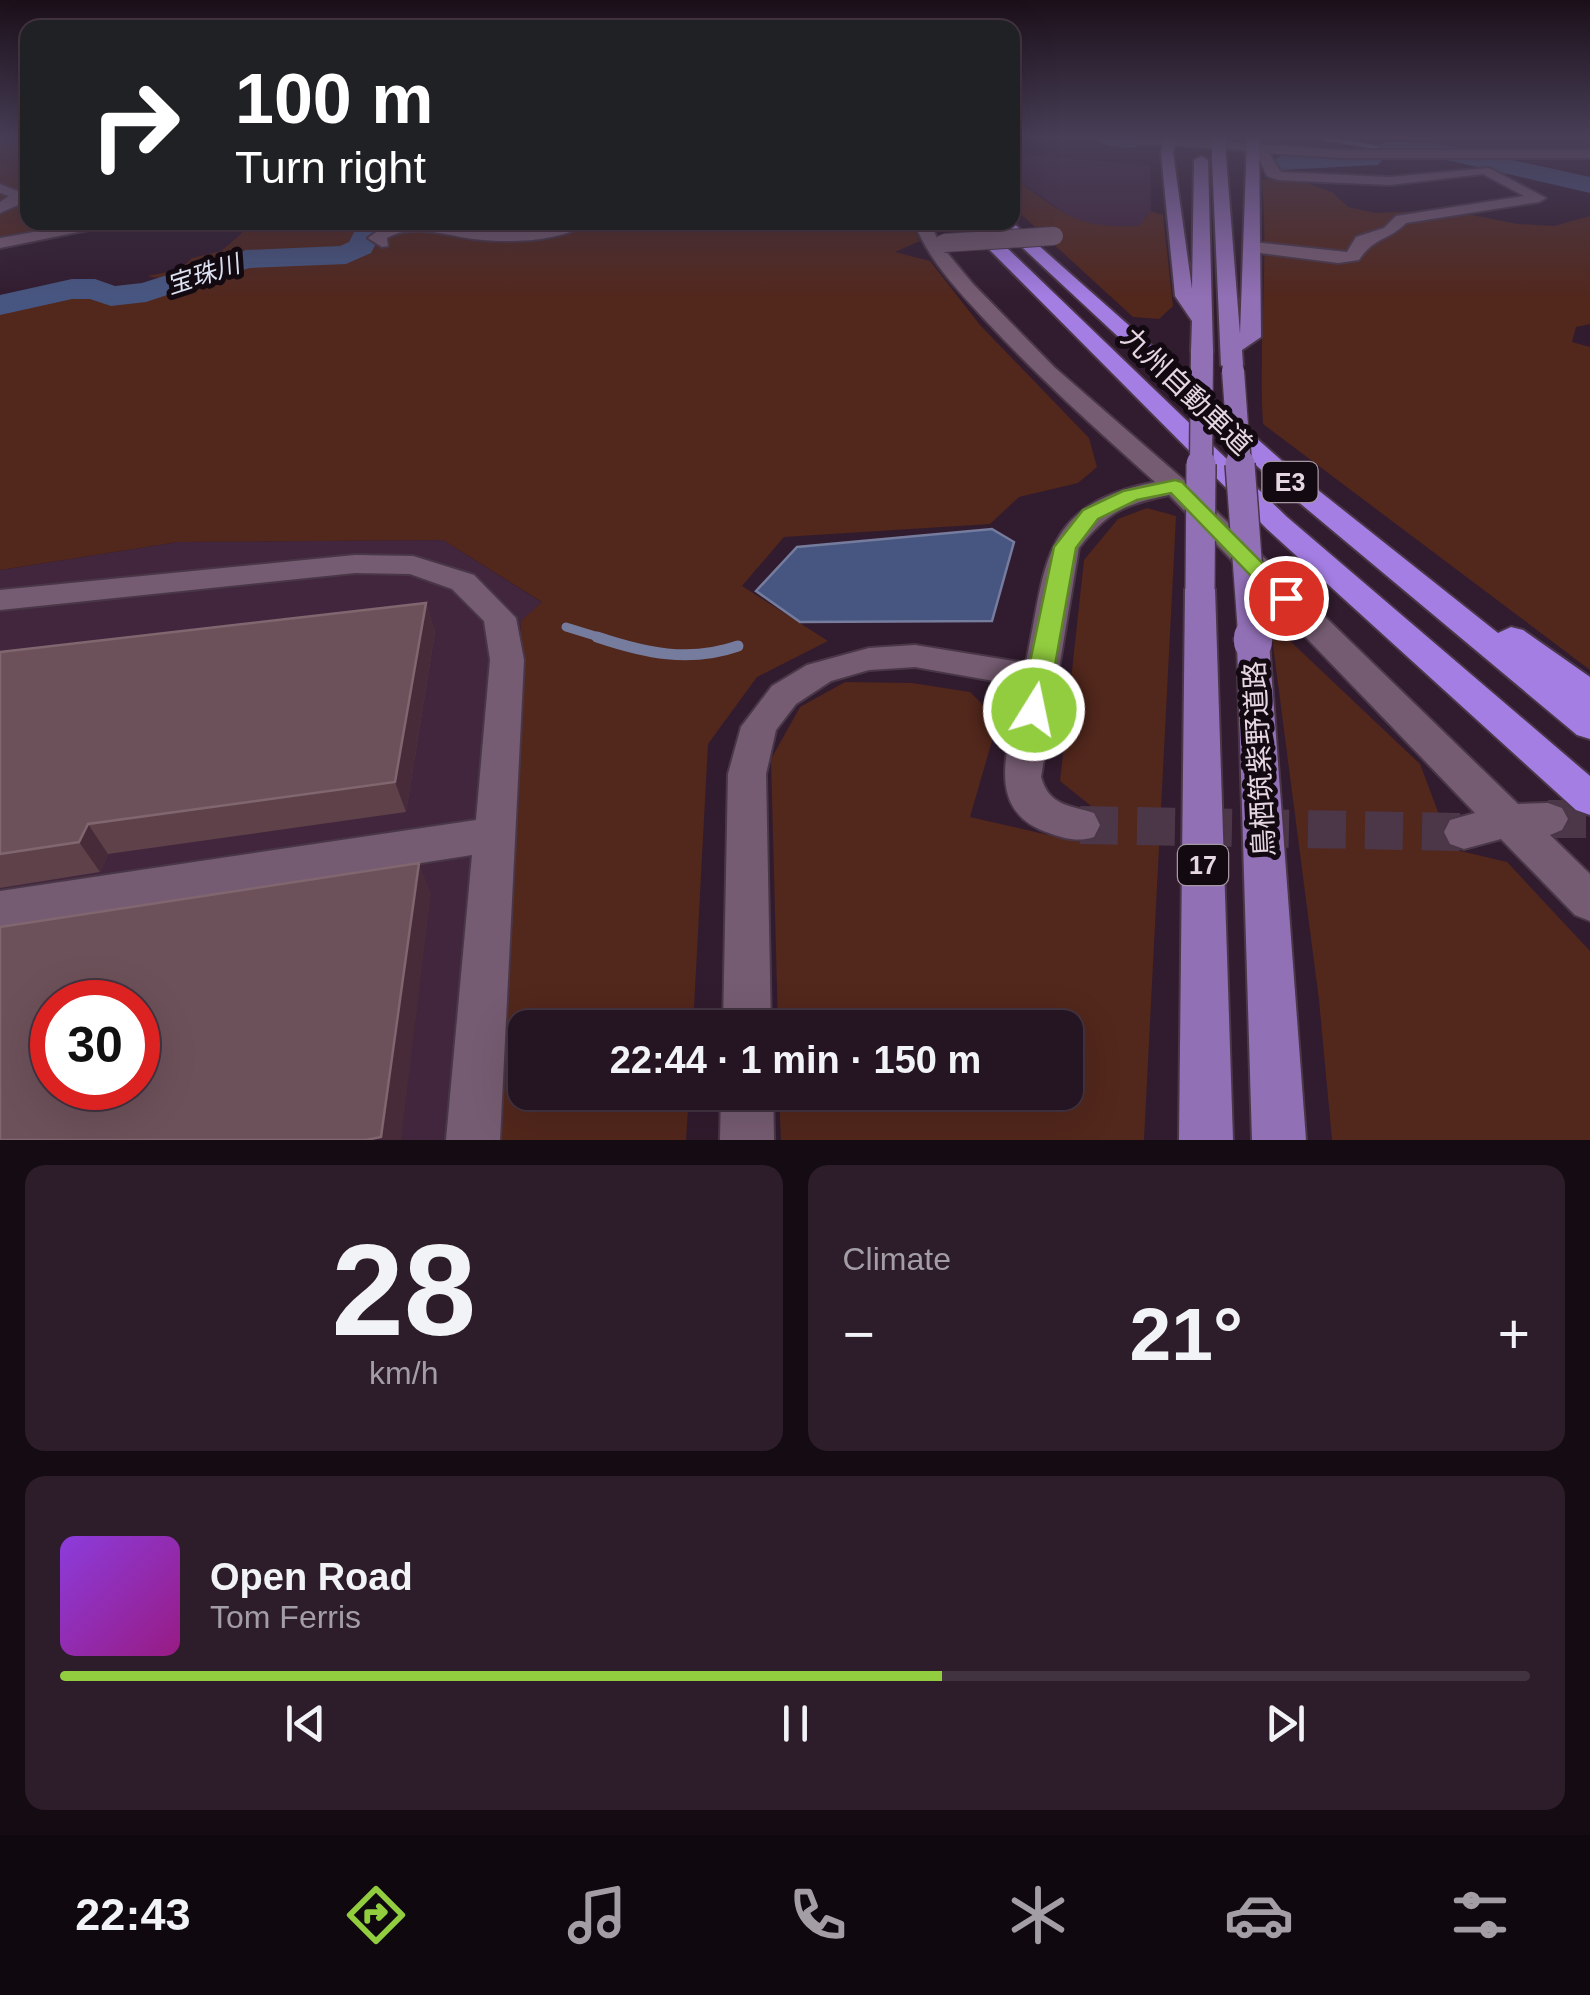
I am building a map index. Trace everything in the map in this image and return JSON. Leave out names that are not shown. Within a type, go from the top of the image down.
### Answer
[{"type":"highway","name":"九州自動車道","points":[[978,230],[1276,523],[1590,799]]},
{"type":"highway","name":"九州自動車道","points":[[1012,230],[1280,474],[1590,726]]},
{"type":"highway","points":[[1280,474],[1590,694]]},
{"type":"main road","points":[[1174,192],[1184,296],[1203,340]]},
{"type":"main road","name":"鳥栖筑紫野道路","points":[[1206,1140],[1200,590],[1203,340],[1210,192]]},
{"type":"main road","name":"鳥栖筑紫野道路","points":[[1216,192],[1253,642],[1279,1140]]},
{"type":"main road","points":[[1232,359],[1252,337],[1257,192]]},
{"type":"street","points":[[0,208],[14,202],[18,194],[14,192]]},
{"type":"street","points":[[1253,247],[1338,258],[1354,256],[1362,241],[1392,231],[1395,222],[1402,219],[1539,198],[1532,192]]},
{"type":"street","points":[[0,243],[74,230]]},
{"type":"street","points":[[382,242],[376,238],[381,233],[395,230]]},
{"type":"street","points":[[445,230],[506,235],[535,230]]},
{"type":"street","points":[[932,237],[1054,236]]},
{"type":"street","points":[[932,237],[966,288],[1046,372],[1175,486],[1590,902]]},
{"type":"street","points":[[1080,825],[1046,818],[1027,802],[1022,778],[1065,547],[1090,515],[1130,496],[1175,486]]},
{"type":"street","points":[[0,600],[354,564],[413,566],[463,582],[500,618],[506,660],[473,1140]]},
{"type":"street","points":[[746,1010],[747,774],[759,727],[784,695],[819,673],[870,659],[916,656],[1039,677]]},
{"type":"street","points":[[1464,832],[1506,821],[1548,819]]},
{"type":"street","points":[[0,910],[497,834]]},
{"type":"street","points":[[747,1110],[747,1140]]},
{"type":"shaded area","points":[[0,192],[20,192],[20,230],[61,230],[0,241]]},
{"type":"shaded area","points":[[1020,192],[1034,192],[1071,216],[1099,225],[1139,226],[1151,211],[1163,215],[1173,306],[1159,319],[1133,317],[1020,213]]},
{"type":"shaded area","points":[[1035,192],[1151,192],[1151,211],[1140,226],[1079,223]]},
{"type":"shaded area","points":[[1262,192],[1332,192],[1348,207],[1375,213],[1446,210],[1518,224],[1554,226],[1590,216],[1590,324],[1576,327],[1572,342],[1590,347],[1590,670],[1263,424]]},
{"type":"shaded area","points":[[242,230],[360,230],[349,248],[337,251],[266,254],[174,278],[147,276],[179,270],[192,258],[221,251]]},
{"type":"shaded area","points":[[382,230],[914,230],[920,241],[895,252],[930,261],[980,325],[1089,438],[1097,467],[1078,483],[1019,497],[990,524],[784,537],[742,586],[828,641],[757,677],[708,744],[694,1010],[508,1010],[508,1110],[688,1110],[686,1140],[499,1140],[521,621],[542,602],[443,540],[178,542],[0,570],[0,310],[48,295],[81,292],[109,302],[152,294],[212,271],[261,259],[331,260],[367,248]]},
{"type":"shaded area","points":[[1147,508],[1176,516],[1144,1140],[781,1140],[780,1110],[1083,1110],[1083,1010],[778,1010],[771,759],[800,707],[845,682],[912,683],[970,692],[998,720],[970,817],[1074,841],[1091,806],[1060,781],[1084,560],[1118,519]]},
{"type":"shaded area","points":[[443,540],[543,603],[521,621],[499,1140],[0,1140],[0,570],[178,542]]},
{"type":"shaded area","points":[[1270,622],[1420,764],[1452,849],[1507,862],[1590,951],[1590,1140],[1332,1140],[1319,1000]]},
{"type":"water","points":[[992,529],[1014,542],[992,621],[800,622],[756,591],[797,547]]},
{"type":"building","points":[[426,603],[395,782],[88,824],[79,842],[0,854],[0,652]]},
{"type":"building","points":[[419,863],[381,1137],[0,1140],[0,927]]},
{"type":"waterway","name":"宝珠川","points":[[0,305],[72,289],[95,289],[111,296],[146,292],[246,259],[346,255],[361,247],[371,230]]},
{"type":"waterway","name":"宝珠川","points":[[493,230],[506,230]]},
{"type":"waterway","points":[[566,627],[605,639]]},
{"type":"waterway","points":[[597,637],[667,654],[702,654],[738,646]]},
{"type":"tunnel","points":[[1548,819],[1590,819]]},
{"type":"tunnel","points":[[1080,825],[1464,832]]},
{"type":"route","points":[[1034,710],[1065,547],[1090,515],[1130,496],[1175,486],[1286,598]]}]
